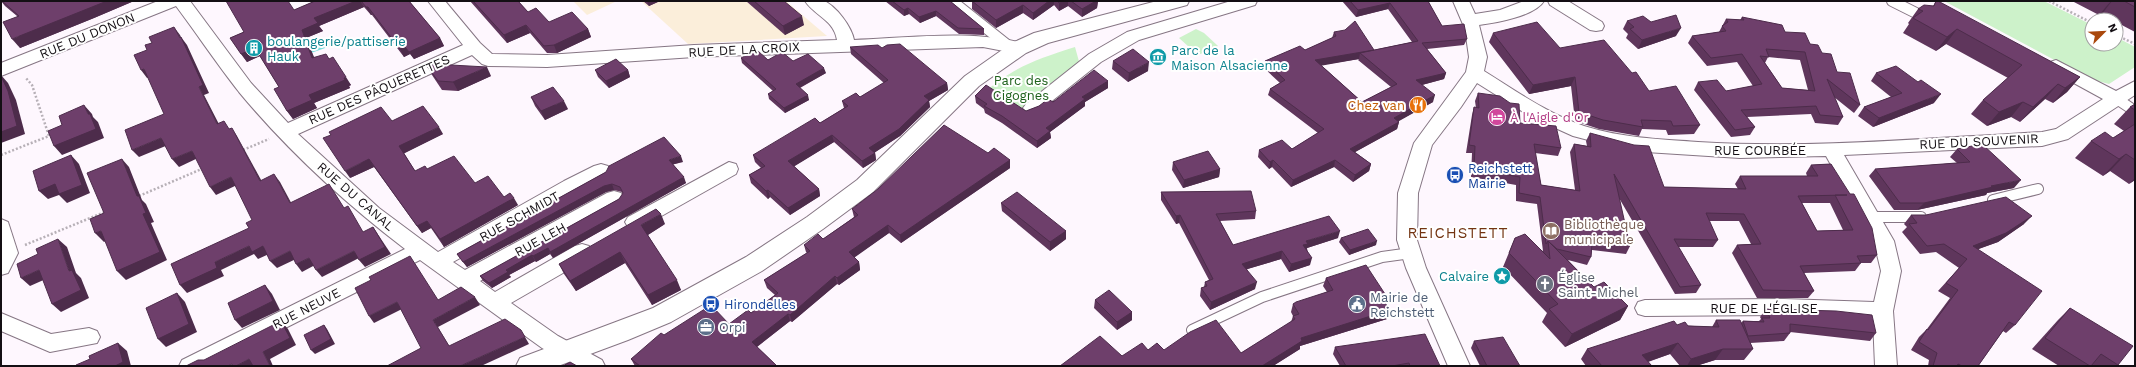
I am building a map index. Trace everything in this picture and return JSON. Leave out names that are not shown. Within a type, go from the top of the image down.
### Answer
[{"type":"main road","points":[[529,366],[619,333],[681,306],[731,279],[787,243],[865,186],[972,81],[1012,46],[1180,1]]},
{"type":"street","name":"RUE DU DONON","points":[[7,67],[173,1]]},
{"type":"street","name":"RUE DU CANAL","points":[[181,1],[245,87],[285,132],[372,212],[429,256],[465,280],[550,342],[594,366]]},
{"type":"street","name":"RUE DE LA CROIX","points":[[436,1],[474,47],[488,60],[547,61],[846,45],[983,41],[1012,46]]},
{"type":"street","points":[[813,1],[837,20],[846,34],[846,45]]},
{"type":"street","points":[[1032,108],[1095,58],[1133,36],[1249,1]]},
{"type":"street","points":[[1459,366],[1416,268],[1407,240],[1408,194],[1424,142],[1475,73],[1478,57],[1470,20],[1461,1]]},
{"type":"street","points":[[1470,20],[1485,19],[1517,11],[1536,1]]},
{"type":"street","points":[[1556,1],[1596,26]]},
{"type":"street","name":"RUE DES PÂQUERETTES","points":[[285,132],[474,47]]},
{"type":"street","points":[[2040,57],[2116,99]]},
{"type":"street","name":"RUE COURBÉE","points":[[1475,73],[1536,113],[1579,131],[1630,144],[1740,151],[1831,149]]},
{"type":"street","name":"RUE DU SOUVENIR","points":[[1831,149],[2042,138],[2062,134],[2135,87]]},
{"type":"street","points":[[1831,149],[1884,241],[1891,271],[1883,311],[1886,366]]},
{"type":"street","points":[[619,232],[729,169]]},
{"type":"street","name":"RUE SCHMIDT","points":[[429,256],[558,195],[571,186],[601,171]]},
{"type":"street","name":"RUE LEH","points":[[465,280],[614,198]]},
{"type":"street","points":[[1,227],[4,260]]},
{"type":"street","points":[[495,302],[598,243]]},
{"type":"street","name":"RUE NEUVE","points":[[190,366],[429,256]]},
{"type":"street","name":"RUE DE L'ÉGLISE","points":[[1645,308],[1784,307],[1883,311]]},
{"type":"street","points":[[1,322],[50,343],[89,337]]},
{"type":"lane","points":[[952,1],[1012,46]]},
{"type":"lane","points":[[1892,1],[1920,15]]},
{"type":"lane","points":[[2116,99],[2135,111]]},
{"type":"lane","points":[[1986,201],[2038,189]]},
{"type":"lane","points":[[1871,217],[1918,217],[1933,214]]},
{"type":"lane","points":[[1192,330],[1262,297],[1382,257],[1411,253]]},
{"type":"path","points":[[2050,1],[2084,18]]},
{"type":"path","points":[[2124,39],[2135,44]]},
{"type":"path","points":[[1,155],[49,136],[32,85],[7,67]]},
{"type":"path","points":[[242,151],[285,132]]},
{"type":"path","points":[[134,198],[206,167]]},
{"type":"path","points":[[4,260],[113,208]]},
{"type":"shaded area","points":[[573,1],[617,1],[587,15]]},
{"type":"shaded area","points":[[641,1],[786,1],[827,36],[688,44]]},
{"type":"green space","points":[[1944,1],[2044,1],[2084,21],[2084,52],[2124,52],[2124,41],[2135,47],[2135,67],[2109,84],[2090,79]]},
{"type":"green space","points":[[1196,29],[1204,33],[1218,46],[1198,55],[1179,38]]},
{"type":"green space","name":"Parc des Cigognes","points":[[1075,47],[1080,65],[1021,112],[987,90],[1009,74],[1029,64]]},
{"type":"water","points":[[329,39],[334,43],[328,47],[311,53],[306,48]]},
{"type":"building","points":[[2,1],[107,1],[12,39],[3,22],[19,16]]},
{"type":"building","points":[[226,1],[288,1],[294,10],[315,1],[356,1],[314,18],[318,23],[302,30],[312,58],[326,54],[329,59],[333,57],[346,77],[344,78],[345,80],[309,95],[312,100],[287,111],[274,89],[279,87],[255,48],[241,54],[230,38],[244,32]]},
{"type":"building","points":[[361,1],[409,1],[440,38],[409,52],[405,47],[400,49],[368,7],[366,7]]},
{"type":"building","points":[[473,1],[518,1],[528,12],[536,8],[549,22],[572,12],[588,29],[554,45],[544,46],[526,25],[504,35]]},
{"type":"building","points":[[754,1],[784,1],[802,16],[783,26]]},
{"type":"building","points":[[892,1],[950,1],[984,29],[958,28],[936,11],[919,17],[908,8],[904,10]]},
{"type":"building","points":[[972,1],[1049,1],[1033,13],[1023,5],[996,20]]},
{"type":"building","points":[[1071,1],[1096,1],[1082,9]]},
{"type":"building","points":[[1350,1],[1428,1],[1442,26],[1464,24],[1467,39],[1422,43],[1446,73],[1416,80],[1435,95],[1394,118],[1399,122],[1350,149],[1371,164],[1355,175],[1335,160],[1293,180],[1273,160],[1270,162],[1259,150],[1282,140],[1292,149],[1324,129],[1270,89],[1285,80],[1265,61],[1300,46],[1305,50],[1336,36],[1334,32],[1345,30],[1355,21],[1374,50],[1315,60],[1362,102],[1397,84],[1360,53],[1418,41],[1390,3],[1358,10]]},
{"type":"building","points":[[1936,1],[2080,77],[2065,88],[2058,84],[2033,107],[2023,102],[1999,112],[1983,100],[2022,65],[1957,29],[1947,37],[1913,18],[1923,11],[1918,9],[1924,5],[1934,6]]},
{"type":"building","points":[[2124,1],[2135,1],[2135,7]]},
{"type":"building","points":[[1676,15],[1681,28],[1642,40],[1630,29],[1634,27],[1627,21],[1643,16],[1651,22]]},
{"type":"building","points":[[1742,17],[1782,25],[1785,32],[1805,33],[1810,44],[1818,45],[1822,53],[1831,54],[1837,72],[1850,73],[1860,105],[1827,79],[1843,117],[1820,115],[1816,106],[1741,110],[1755,127],[1735,130],[1698,82],[1717,80],[1726,91],[1762,84],[1742,54],[1711,58],[1692,36],[1726,31],[1722,26],[1728,22],[1726,19],[1744,20]],"holes":[[[1766,49],[1805,52],[1815,91],[1782,88],[1760,56],[1769,57]]]},
{"type":"building","points":[[1537,22],[1560,48],[1604,40],[1632,73],[1636,72],[1649,91],[1676,86],[1700,125],[1673,126],[1671,121],[1641,120],[1643,127],[1603,120],[1579,112],[1575,77],[1533,85],[1493,33]]},
{"type":"building","points":[[174,27],[180,38],[181,37],[203,85],[199,87],[217,124],[224,121],[229,129],[232,128],[260,181],[274,174],[290,203],[329,184],[344,208],[348,206],[363,232],[373,227],[385,247],[359,260],[354,251],[316,270],[309,258],[296,264],[290,251],[270,261],[263,246],[252,252],[249,246],[215,262],[217,268],[180,285],[171,264],[249,228],[246,223],[252,220],[231,177],[210,187],[192,151],[172,159],[161,138],[132,150],[125,130],[164,114],[144,69],[141,70],[134,55],[147,50],[145,45],[152,43],[149,37]]},
{"type":"building","points":[[900,44],[947,83],[924,96],[929,100],[899,129],[869,148],[875,153],[862,161],[832,135],[788,161],[819,189],[788,208],[768,190],[766,191],[749,175],[765,166],[753,155],[815,118],[820,123],[848,106],[842,101],[856,93],[860,97],[888,80],[850,47],[878,45],[882,48],[887,45]]},
{"type":"building","points":[[1133,49],[1149,62],[1129,73],[1113,61]]},
{"type":"building","points":[[754,51],[758,51],[768,60],[782,52],[793,61],[808,54],[824,68],[796,84],[808,95],[784,108],[768,94],[776,89],[741,58]]},
{"type":"building","points":[[616,59],[628,70],[606,81],[595,70]]},
{"type":"building","points":[[433,64],[487,67],[453,82],[438,81],[427,66]]},
{"type":"building","points":[[1896,66],[1918,82],[1921,80],[1941,94],[1879,118],[1864,107],[1902,93],[1876,73]]},
{"type":"building","points":[[1094,70],[1108,81],[1082,97],[1085,99],[1046,128],[1050,131],[1037,141],[1002,116],[984,106],[987,104],[975,96],[986,85],[1026,111],[1039,106],[1048,99],[1053,102]]},
{"type":"building","points":[[1,76],[8,91],[17,126],[1,132]]},
{"type":"building","points":[[553,87],[564,101],[541,111],[531,97]]},
{"type":"building","points":[[1478,93],[1500,96],[1510,103],[1519,104],[1520,123],[1556,126],[1561,148],[1534,144],[1541,185],[1580,191],[1574,144],[1591,147],[1590,133],[1634,145],[1649,146],[1664,187],[1746,189],[1740,176],[1818,176],[1811,165],[1831,164],[1850,194],[1854,194],[1872,228],[1877,255],[1857,256],[1861,263],[1800,266],[1814,291],[1763,290],[1737,245],[1761,244],[1744,214],[1706,213],[1718,240],[1674,239],[1701,285],[1680,287],[1614,174],[1630,246],[1592,242],[1591,257],[1557,249],[1548,241],[1546,244],[1540,197],[1519,193],[1520,177],[1474,169],[1475,146],[1469,145],[1474,107],[1479,108]],"holes":[[[1835,195],[1853,230],[1817,231],[1798,196]]]},
{"type":"building","points":[[2135,104],[2135,110],[2130,107]]},
{"type":"building","points":[[84,105],[88,114],[90,114],[96,129],[54,146],[48,131],[62,125],[59,116]]},
{"type":"building","points":[[423,106],[439,127],[399,146],[415,171],[425,166],[427,169],[454,156],[475,183],[488,176],[504,197],[510,193],[514,198],[440,239],[427,221],[417,226],[369,159],[345,171],[323,138],[331,135],[329,132],[381,107],[392,121]]},
{"type":"building","points":[[2135,124],[2135,160],[2126,154],[2119,159],[2091,141],[2105,132],[2113,138]]},
{"type":"building","points":[[944,125],[988,153],[994,148],[1010,160],[900,235],[888,225],[849,252],[859,262],[837,278],[835,276],[790,315],[788,314],[752,342],[777,366],[640,366],[631,359],[661,333],[664,335],[711,305],[729,324],[748,310],[751,313],[778,293],[764,280],[810,251],[804,245],[818,234],[823,239],[858,215],[852,209],[878,189]]},
{"type":"building","points":[[664,137],[681,156],[669,160],[684,177],[550,252],[548,248],[533,256],[532,255],[506,270],[508,272],[489,283],[480,276],[619,199],[623,193],[620,187],[612,184],[604,186],[463,262],[457,254],[606,172],[609,166]]},
{"type":"building","points":[[1982,144],[2021,180],[1924,203],[1900,203],[1875,169],[1970,162],[1957,149]]},
{"type":"building","points":[[1208,151],[1220,169],[1184,180],[1173,162]]},
{"type":"building","points":[[71,155],[82,185],[59,194],[55,184],[39,191],[33,171]]},
{"type":"building","points":[[122,159],[137,196],[139,196],[146,213],[143,214],[160,252],[117,271],[101,231],[95,233],[90,219],[104,213],[87,173]]},
{"type":"building","points":[[1251,191],[1256,211],[1216,214],[1233,245],[1329,216],[1340,231],[1306,241],[1308,244],[1303,245],[1312,258],[1291,264],[1282,251],[1242,264],[1257,282],[1211,302],[1201,288],[1207,286],[1205,282],[1213,279],[1180,215],[1176,216],[1161,192]]},
{"type":"building","points":[[1017,192],[1066,231],[1050,242],[1001,203]]},
{"type":"building","points":[[2006,197],[2032,216],[2006,233],[1973,246],[2042,291],[2015,325],[2009,322],[1978,366],[1962,366],[1958,364],[1957,366],[1933,366],[1937,353],[1919,342],[1927,329],[1928,330],[1958,290],[1946,283],[1967,259],[1944,244],[1927,246],[1909,224],[1917,223],[1911,215],[1926,215]]},
{"type":"building","points":[[656,209],[661,214],[641,225],[677,280],[648,295],[620,252],[570,281],[559,264]]},
{"type":"building","points":[[1368,229],[1377,241],[1350,250],[1341,238]]},
{"type":"building","points":[[1525,234],[1550,259],[1548,241],[1594,287],[1604,282],[1628,306],[1572,334],[1549,309],[1558,304],[1509,253],[1515,238]]},
{"type":"building","points":[[58,239],[69,271],[72,270],[81,290],[52,304],[39,270],[21,278],[17,264],[38,254],[36,249]]},
{"type":"building","points":[[410,256],[438,300],[461,287],[475,297],[433,320],[449,346],[505,319],[521,330],[525,337],[460,366],[387,366],[421,348],[397,302],[369,316],[355,288],[371,280],[369,277]]},
{"type":"building","points":[[1366,265],[1385,294],[1380,296],[1390,310],[1301,338],[1302,341],[1262,366],[1060,366],[1100,336],[1122,356],[1142,343],[1148,350],[1157,343],[1164,350],[1190,332],[1216,320],[1241,353],[1295,319],[1293,316],[1299,314],[1293,304],[1333,290],[1326,278]]},
{"type":"building","points":[[265,285],[273,301],[235,320],[228,303]]},
{"type":"building","points":[[1109,290],[1132,312],[1117,322],[1095,300]]},
{"type":"building","points":[[177,293],[189,324],[158,339],[146,308]]},
{"type":"building","points":[[2070,308],[2133,346],[2118,365],[2101,354],[2090,366],[2045,338]]},
{"type":"building","points":[[1766,309],[1836,311],[1872,315],[1876,333],[1790,324],[1790,333],[1748,336],[1743,321],[1764,322],[1762,318],[1770,318]]},
{"type":"building","points":[[1716,320],[1740,320],[1753,349],[1723,349],[1691,359],[1678,343],[1642,355],[1652,366],[1602,366],[1587,349],[1674,321],[1677,325],[1685,322],[1688,326],[1719,327]]},
{"type":"building","points":[[281,321],[290,338],[263,352],[270,366],[253,366],[249,359],[236,366],[233,366],[232,364],[228,366],[186,366],[198,360],[204,360]]},
{"type":"building","points":[[324,325],[331,339],[311,350],[304,335]]},
{"type":"building","points":[[1425,334],[1440,366],[1410,366],[1409,363],[1392,366],[1346,366],[1335,347]]},
{"type":"building","points":[[1503,337],[1520,366],[1487,366],[1474,341]]},
{"type":"building","points":[[118,343],[123,362],[115,366],[76,366],[90,359],[89,356]]},
{"type":"building","points":[[570,362],[577,366],[563,366]]},
{"type":"place","name":"boulangerie/pattiserie Hauk","points":[[254,48]]},
{"type":"place","name":"Parc de la Maison Alsacienne","points":[[1158,57]]},
{"type":"place","name":"Chez van","points":[[1418,105]]},
{"type":"place","name":"À l'Aigle d'Or","points":[[1497,117]]},
{"type":"place","name":"Reichstett Mairie","points":[[1455,175]]},
{"type":"place","name":"Bibliothèque municipale","points":[[1551,231]]},
{"type":"place","name":"Calvaire","points":[[1502,276]]},
{"type":"place","name":"Église Saint-Michel","points":[[1545,284]]},
{"type":"place","name":"Hirondelles","points":[[711,304]]},
{"type":"place","name":"Mairie de Reichstett","points":[[1357,304]]},
{"type":"place","name":"Orpi","points":[[706,327]]},
{"type":"district","name":"REICHSTETT","points":[[1458,233]]}]
